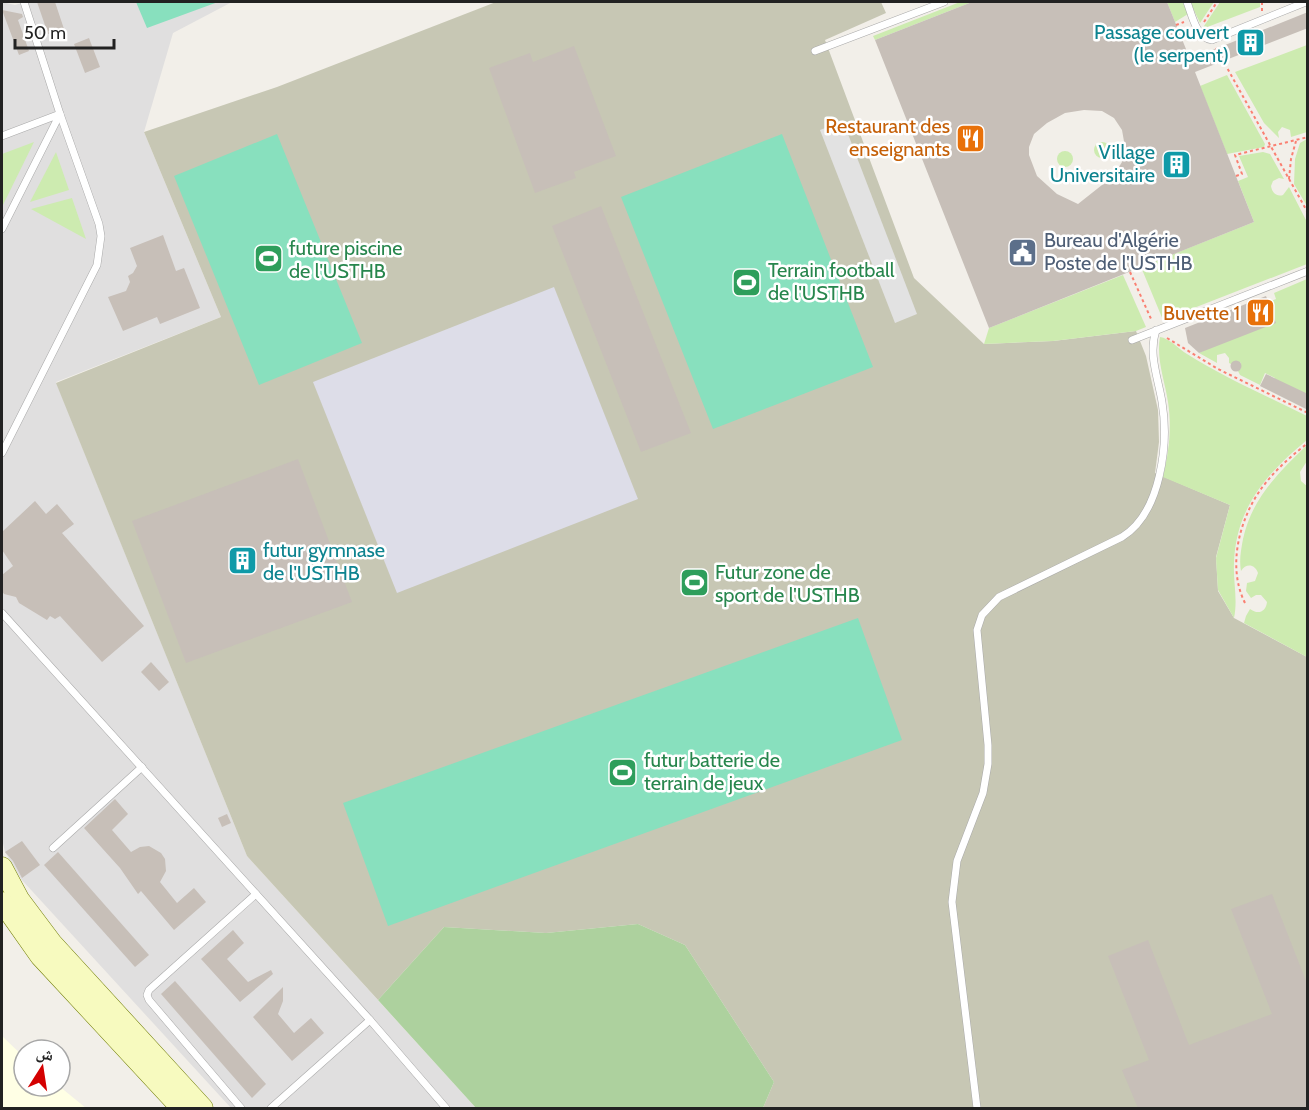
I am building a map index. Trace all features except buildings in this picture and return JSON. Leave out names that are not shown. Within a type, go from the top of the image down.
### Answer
[{"type":"main road","points":[[2,867],[19,899],[52,943],[203,1108]]},
{"type":"main road","points":[[2,902],[40,956],[181,1108]]},
{"type":"lane","points":[[2,453],[97,265],[101,236],[99,224],[24,2]]},
{"type":"lane","points":[[815,51],[944,2]]},
{"type":"lane","points":[[1187,2],[1198,30],[1205,39],[1212,40],[1306,2]]},
{"type":"lane","points":[[2,136],[60,114]]},
{"type":"lane","points":[[2,229],[60,114]]},
{"type":"lane","points":[[1132,340],[1308,271]]},
{"type":"lane","points":[[977,1108],[952,902],[957,861],[979,806],[988,764],[977,630],[982,615],[999,597],[1122,537],[1135,528],[1143,516],[1159,475],[1164,447],[1162,404],[1152,350],[1156,330]]},
{"type":"lane","points":[[2,613],[370,1020],[446,1108]]},
{"type":"lane","points":[[53,848],[142,767]]},
{"type":"lane","points":[[241,1108],[147,995],[256,894]]},
{"type":"lane","points":[[271,1108],[370,1020]]},
{"type":"path","points":[[1198,30],[1217,2]]},
{"type":"path","points":[[1212,40],[1308,213]]},
{"type":"path","points":[[1236,176],[1242,174],[1235,155],[1272,148],[1308,137]]},
{"type":"path","points":[[1289,181],[1291,159],[1296,141]]},
{"type":"path","points":[[1130,272],[1156,330],[1199,358],[1308,413]]},
{"type":"path","points":[[1245,603],[1239,591],[1236,574],[1238,547],[1246,518],[1262,487],[1308,443]]},
{"type":"shaded area","points":[[2,2],[15,5],[25,2],[232,2],[173,33],[144,132],[221,317],[56,382],[247,856],[476,1108],[231,1108],[21,879],[5,852],[2,839]]},
{"type":"shaded area","points":[[496,2],[881,2],[886,13],[825,40],[914,278],[984,344],[1053,341],[1136,331],[1146,356],[1158,410],[1159,442],[1155,473],[1230,505],[1216,557],[1218,591],[1234,618],[1307,657],[1307,1108],[763,1108],[774,1082],[685,945],[638,924],[546,933],[444,927],[378,1000],[247,856],[56,383],[221,317],[144,132],[277,87]]},
{"type":"shaded area","points":[[843,121],[917,314],[895,323],[820,130]]},
{"type":"shaded area","points":[[554,287],[638,499],[397,593],[313,382]]},
{"type":"shaded area","points":[[2,1036],[12,1046],[12,1098],[72,1097],[86,1108],[2,1108]]},
{"type":"green space","points":[[136,2],[218,2],[147,28]]},
{"type":"green space","points":[[960,2],[972,2],[875,40],[873,36]]},
{"type":"green space","points":[[1167,2],[1183,2],[1188,14],[1175,22]]},
{"type":"green space","points":[[1190,2],[1214,2],[1200,23]]},
{"type":"green space","points":[[1220,2],[1260,2],[1260,7],[1202,29]]},
{"type":"green space","points":[[1307,45],[1307,132],[1291,137],[1290,130],[1282,127],[1278,132],[1279,138],[1264,123],[1235,72]]},
{"type":"green space","points":[[1227,75],[1265,144],[1264,147],[1227,154],[1200,86]]},
{"type":"green space","name":"future piscine de l'USTHB","points":[[277,134],[362,343],[259,385],[174,176]]},
{"type":"green space","name":"Terrain football de l'USTHB","points":[[782,134],[873,367],[713,429],[621,197]]},
{"type":"green space","points":[[1308,139],[1307,206],[1294,184],[1295,159],[1300,143]]},
{"type":"green space","points":[[34,142],[2,207],[2,154]]},
{"type":"green space","points":[[1102,142],[1108,144],[1110,150],[1108,156],[1102,158],[1096,156],[1094,150],[1096,144]]},
{"type":"green space","points":[[1065,151],[1071,153],[1073,159],[1071,165],[1065,167],[1059,165],[1057,159],[1059,153]]},
{"type":"green space","points":[[56,152],[69,190],[30,202]]},
{"type":"green space","points":[[1263,152],[1270,154],[1284,179],[1279,178],[1273,181],[1272,191],[1277,195],[1283,195],[1289,187],[1307,222],[1307,264],[1163,320],[1141,267],[1254,222],[1238,181],[1248,177],[1239,156]]},
{"type":"green space","points":[[72,198],[86,239],[31,209]]},
{"type":"green space","points":[[1123,275],[1146,327],[1136,331],[1053,341],[984,344],[989,328]]},
{"type":"green space","points":[[1307,279],[1308,401],[1272,384],[1275,378],[1265,373],[1260,385],[1240,375],[1238,371],[1241,363],[1237,361],[1229,363],[1229,358],[1225,353],[1217,355],[1217,363],[1199,353],[1272,316],[1269,302],[1276,299],[1274,293]]},
{"type":"green space","points":[[1160,337],[1167,339],[1216,371],[1307,416],[1307,440],[1279,465],[1247,508],[1236,543],[1234,618],[1218,590],[1216,558],[1230,505],[1163,477],[1170,421],[1160,362]]},
{"type":"green space","points":[[1307,445],[1307,461],[1300,472],[1301,481],[1308,487],[1307,657],[1244,623],[1250,609],[1261,612],[1267,602],[1261,595],[1251,598],[1246,591],[1247,583],[1255,581],[1258,573],[1250,566],[1241,571],[1240,563],[1242,543],[1253,511],[1276,476]]},
{"type":"green space","name":"futur batterie de terrain de jeux","points":[[858,618],[902,740],[388,926],[343,803]]},
{"type":"green space","points":[[638,924],[685,945],[774,1082],[763,1108],[476,1108],[378,1000],[444,927],[546,933]]},
{"type":"place","name":"Passage couvert (le serpent)","points":[[1250,43]]},
{"type":"place","name":"Restaurant des enseignants","points":[[971,138]]},
{"type":"place","name":"Village Universitaire","points":[[1176,164]]},
{"type":"place","name":"Bureau d'Algérie Poste de l'USTHB","points":[[1023,252]]},
{"type":"place","name":"future piscine de l'USTHB","points":[[268,259]]},
{"type":"place","name":"Terrain football de l'USTHB","points":[[747,282]]},
{"type":"place","name":"Buvette 1","points":[[1261,313]]},
{"type":"place","name":"futur gymnase de l'USTHB","points":[[242,561]]},
{"type":"place","name":"Futur zone de sport de l'USTHB","points":[[694,583]]},
{"type":"place","name":"futur batterie de terrain de jeux","points":[[623,772]]}]
